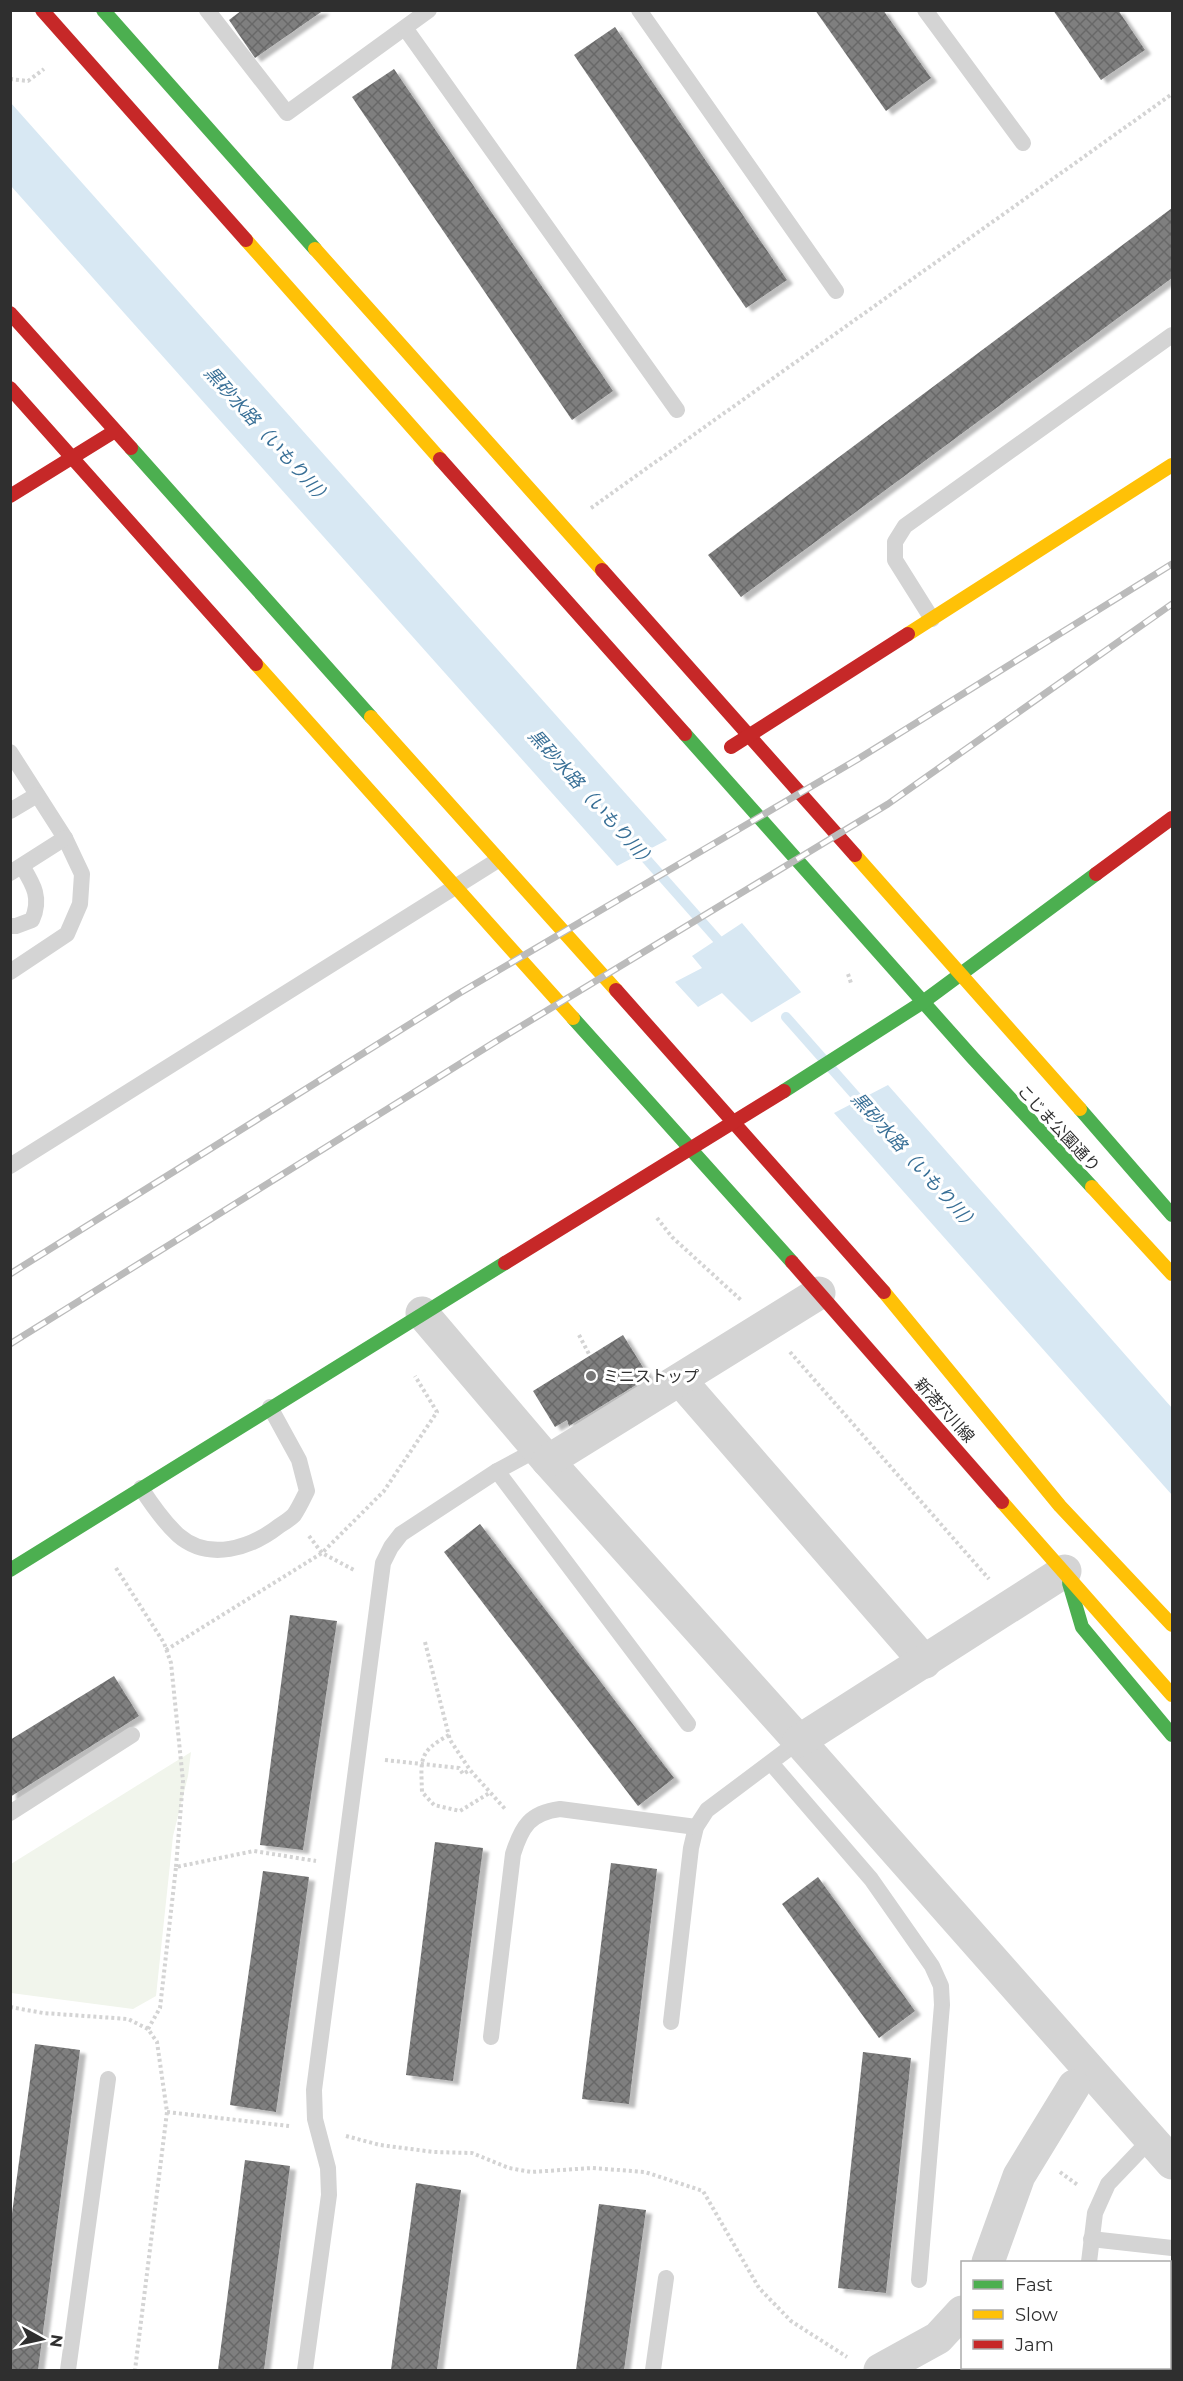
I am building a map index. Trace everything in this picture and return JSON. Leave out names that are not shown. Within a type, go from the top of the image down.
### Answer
[{"type":"street","name":"こじま公園通り","points":[[42,10],[80,45],[923,1002],[1173,1275]]},
{"type":"street","points":[[106,20],[127,10]]},
{"type":"street","name":"こじま公園通り","points":[[106,20],[563,528],[1173,1215]]},
{"type":"street","name":"新港穴川線","points":[[10,313],[862,1265],[1060,1506],[1173,1625]]},
{"type":"street","name":"新港穴川線","points":[[10,388],[819,1293],[1173,1695]]},
{"type":"street","points":[[10,496],[115,431]]},
{"type":"street","points":[[709,761],[1173,465]]},
{"type":"street","points":[[10,1570],[857,1045],[923,1002],[1173,818]]},
{"type":"street","points":[[543,1455],[680,1380],[819,1293]]},
{"type":"street","points":[[422,1313],[543,1455],[800,1741],[1173,2163]]},
{"type":"street","points":[[680,1380],[926,1662]]},
{"type":"street","points":[[1060,1506],[1086,1516]]},
{"type":"street","points":[[800,1741],[1065,1571],[1082,1627],[1173,1735]]},
{"type":"street","points":[[988,2261],[1019,2175],[1074,2086]]},
{"type":"street","points":[[881,2370],[938,2338],[961,2314]]},
{"type":"lane","points":[[207,10],[287,113],[429,10]]},
{"type":"lane","points":[[639,10],[836,291]]},
{"type":"lane","points":[[925,10],[1023,143]]},
{"type":"lane","points":[[405,28],[677,410]]},
{"type":"lane","points":[[932,619],[895,560],[896,542],[905,526],[1173,335]]},
{"type":"lane","points":[[10,752],[64,838],[82,874],[80,904],[67,934],[10,972]]},
{"type":"lane","points":[[10,811],[37,795]]},
{"type":"lane","points":[[10,926],[15,927],[32,920],[36,912],[35,886],[16,869],[64,838]]},
{"type":"lane","points":[[10,1166],[498,860]]},
{"type":"lane","points":[[141,1488],[157,1513],[179,1536],[195,1545],[216,1550],[234,1550],[249,1545],[272,1532],[293,1516],[307,1491],[298,1460],[270,1407]]},
{"type":"lane","points":[[305,2370],[329,2194],[327,2168],[315,2119],[314,2090],[383,1563],[401,1534],[497,1471],[543,1455]]},
{"type":"lane","points":[[497,1471],[688,1724]]},
{"type":"lane","points":[[10,1812],[132,1735]]},
{"type":"lane","points":[[671,2022],[691,1848],[696,1827],[707,1810],[800,1741]]},
{"type":"lane","points":[[771,1763],[871,1879],[932,1966],[941,1986],[942,2005],[919,2280]]},
{"type":"lane","points":[[491,2037],[513,1854],[531,1819],[544,1811],[560,1809],[696,1827]]},
{"type":"lane","points":[[68,2370],[108,2079]]},
{"type":"lane","points":[[1089,2261],[1095,2212],[1108,2184],[1151,2139]]},
{"type":"lane","points":[[1091,2239],[1173,2248]]},
{"type":"lane","points":[[653,2370],[666,2278]]},
{"type":"path","points":[[10,79],[28,81],[44,69]]},
{"type":"path","points":[[563,528],[1173,94]]},
{"type":"path","points":[[657,1218],[672,1237],[766,1326],[995,1585]]},
{"type":"path","points":[[579,1335],[590,1356]]},
{"type":"path","points":[[166,1650],[322,1553],[384,1491],[437,1412],[415,1376]]},
{"type":"path","points":[[322,1553],[353,1570],[382,1573]]},
{"type":"path","points":[[116,1568],[164,1642],[171,1663],[183,1781],[160,2008],[148,2029]]},
{"type":"path","points":[[425,1642],[450,1740],[470,1770],[524,1829]]},
{"type":"path","points":[[449,1735],[428,1746],[421,1764],[422,1792],[434,1805],[460,1811],[491,1792]]},
{"type":"path","points":[[358,1757],[459,1768],[463,1774],[470,1770]]},
{"type":"path","points":[[176,1867],[254,1851],[319,1861]]},
{"type":"path","points":[[10,2007],[44,2013],[128,2019],[148,2029],[157,2042],[167,2112],[135,2370]]},
{"type":"path","points":[[167,2112],[293,2127]]},
{"type":"path","points":[[339,2134],[380,2145],[434,2152],[472,2153],[509,2168],[531,2172],[592,2168],[645,2172],[703,2191],[759,2288],[791,2321],[853,2360],[881,2370]]},
{"type":"path","points":[[1033,2152],[1100,2202]]},
{"type":"shaded area","points":[[191,1752],[188,1776],[173,1836],[156,1996],[133,2009],[11,1993],[11,1864]]},
{"type":"water","points":[[10,103],[667,840],[617,866],[11,186]]},
{"type":"water","points":[[742,923],[819,1013],[772,1043],[722,993],[698,1007],[675,982],[702,968],[692,956]]},
{"type":"water","points":[[888,1085],[1172,1408],[1172,1495],[834,1113]]},
{"type":"pier","points":[[803,991],[821,1011],[821,1014],[771,1046],[749,1024]]},
{"type":"building","points":[[242,10],[324,10],[255,58],[229,20]]},
{"type":"building","points":[[815,10],[883,10],[931,78],[886,111]]},
{"type":"building","points":[[1053,10],[1118,10],[1145,50],[1101,80]]},
{"type":"building","points":[[615,27],[787,280],[746,308],[574,55]]},
{"type":"building","points":[[394,69],[613,391],[572,420],[352,97]]},
{"type":"building","points":[[1172,208],[1172,278],[741,597],[708,555]]},
{"type":"building","points":[[623,1335],[649,1377],[569,1426],[567,1420],[555,1427],[533,1391]]},
{"type":"building","points":[[480,1524],[674,1778],[638,1806],[444,1552]]},
{"type":"building","points":[[290,1615],[337,1621],[303,1850],[260,1845]]},
{"type":"building","points":[[114,1676],[139,1716],[10,1797],[10,1740]]},
{"type":"building","points":[[435,1842],[483,1848],[453,2081],[406,2075]]},
{"type":"building","points":[[611,1863],[657,1869],[629,2104],[582,2099]]},
{"type":"building","points":[[263,1871],[309,1877],[276,2112],[230,2105]]},
{"type":"building","points":[[818,1877],[915,2011],[879,2038],[782,1904]]},
{"type":"building","points":[[35,2044],[80,2050],[38,2370],[10,2370],[10,2228]]},
{"type":"building","points":[[863,2052],[911,2058],[886,2293],[838,2288]]},
{"type":"building","points":[[245,2160],[290,2166],[264,2370],[218,2370]]},
{"type":"building","points":[[416,2183],[461,2190],[437,2370],[391,2370]]},
{"type":"building","points":[[599,2204],[646,2210],[624,2370],[576,2370]]},
{"type":"building","points":[[1172,2281],[1172,2350],[1171,2348]]},
{"type":"waterway","name":"黒砂水路（いもり川）","points":[[633,844],[726,949]]},
{"type":"waterway","name":"黒砂水路（いもり川）","points":[[786,1017],[869,1111]]},
{"type":"railway","points":[[10,1274],[458,994],[858,759],[1172,564]]},
{"type":"railway","points":[[10,1344],[495,1042],[888,804],[1172,604]]},
{"type":"traffic: fast","points":[[103,10],[315,249]]},
{"type":"traffic: fast","points":[[131,448],[371,717]]},
{"type":"traffic: fast","points":[[685,734],[972,1057],[1092,1187]]},
{"type":"traffic: fast","points":[[784,1091],[923,1002],[1096,874]]},
{"type":"traffic: fast","points":[[573,1018],[792,1262]]},
{"type":"traffic: fast","points":[[1080,1109],[1172,1215]]},
{"type":"traffic: fast","points":[[10,1570],[505,1263]]},
{"type":"traffic: fast","points":[[1069,1583],[1082,1627],[1172,1735]]},
{"type":"traffic: slow","points":[[246,240],[440,459]]},
{"type":"traffic: slow","points":[[315,249],[602,570]]},
{"type":"traffic: slow","points":[[908,634],[1172,465]]},
{"type":"traffic: slow","points":[[256,664],[573,1018]]},
{"type":"traffic: slow","points":[[371,717],[616,990]]},
{"type":"traffic: slow","points":[[855,855],[1080,1109]]},
{"type":"traffic: slow","points":[[1092,1187],[1172,1274]]},
{"type":"traffic: slow","points":[[884,1292],[1060,1506],[1172,1625]]},
{"type":"traffic: slow","points":[[1002,1502],[1172,1695]]},
{"type":"traffic: jam","points":[[42,10],[246,240]]},
{"type":"traffic: jam","points":[[10,313],[131,448]]},
{"type":"traffic: jam","points":[[10,388],[256,664]]},
{"type":"traffic: jam","points":[[10,496],[115,431]]},
{"type":"traffic: jam","points":[[440,459],[685,734]]},
{"type":"traffic: jam","points":[[602,570],[855,855]]},
{"type":"traffic: jam","points":[[731,747],[908,634]]},
{"type":"traffic: jam","points":[[1096,874],[1172,818]]},
{"type":"traffic: jam","points":[[616,990],[884,1292]]},
{"type":"traffic: jam","points":[[505,1263],[784,1091]]},
{"type":"traffic: jam","points":[[792,1262],[1002,1502]]},
{"type":"place","name":"ミニストップ","points":[[591,1376]]}]
